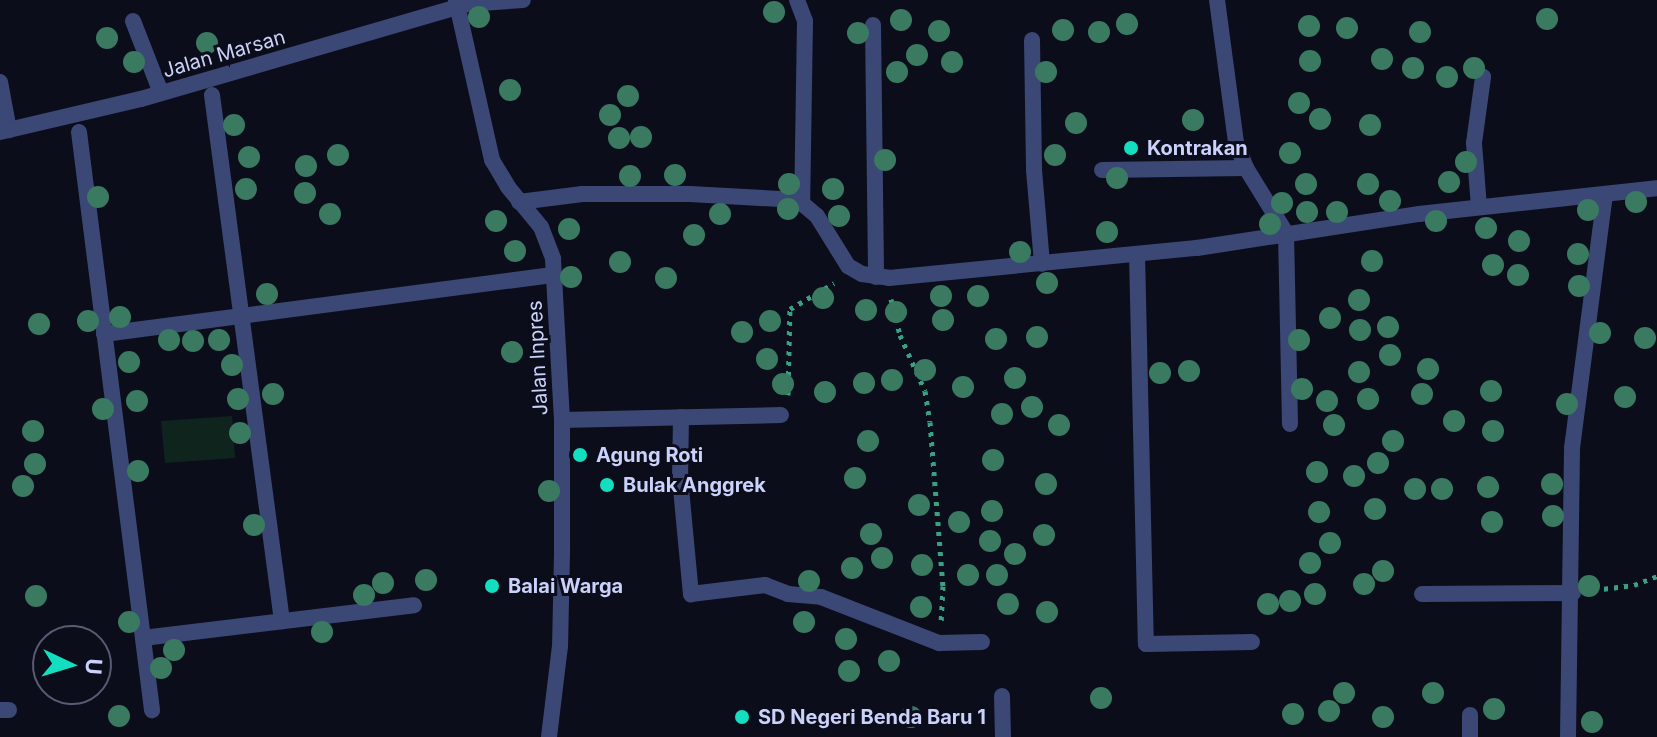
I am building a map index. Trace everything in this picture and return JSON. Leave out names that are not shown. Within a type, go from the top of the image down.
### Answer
[{"type":"street","name":"Jalan Marsan","points":[[5,131],[161,93],[456,4],[523,0]]},
{"type":"street","points":[[797,0],[805,21],[802,202]]},
{"type":"street","points":[[1217,0],[1232,128],[1246,168],[1286,233],[1290,424]]},
{"type":"street","name":"Jalan Inpres","points":[[456,4],[492,160],[519,202],[537,220],[548,240],[554,275],[562,420],[560,646],[549,737]]},
{"type":"street","points":[[133,21],[161,93]]},
{"type":"street","points":[[873,25],[882,278]]},
{"type":"street","points":[[1032,40],[1034,170],[1042,264]]},
{"type":"street","points":[[1479,207],[1474,143],[1483,77]]},
{"type":"street","points":[[0,82],[5,131]]},
{"type":"street","points":[[212,95],[282,621]]},
{"type":"street","points":[[79,132],[152,710]]},
{"type":"street","points":[[1102,170],[1246,168]]},
{"type":"street","points":[[519,202],[582,194],[690,194],[802,202],[817,216],[840,257],[857,272],[882,278],[1137,254],[1479,207],[1657,188]]},
{"type":"street","points":[[1568,737],[1574,430],[1605,194]]},
{"type":"street","points":[[1137,254],[1146,644],[1252,642]]},
{"type":"street","points":[[104,334],[554,275]]},
{"type":"street","points":[[562,420],[781,415]]},
{"type":"street","points":[[681,417],[680,478],[691,594],[765,585],[788,594],[821,597],[939,643],[982,642]]},
{"type":"street","points":[[1422,594],[1573,593]]},
{"type":"street","points":[[143,638],[414,605]]},
{"type":"street","points":[[1002,696],[1003,737]]},
{"type":"street","points":[[1470,715],[1470,737]]},
{"type":"path","points":[[781,415],[788,410],[790,309],[857,272]]},
{"type":"path","points":[[882,278],[892,312],[925,391],[930,422],[943,586],[939,643]]},
{"type":"path","points":[[1573,593],[1634,585],[1657,576]]},
{"type":"green space","points":[[232,416],[235,458],[165,463],[161,421]]},
{"type":"place","name":"Kontrakan","points":[[1131,148]]},
{"type":"place","name":"Agung Roti","points":[[580,455]]},
{"type":"place","name":"Bulak Anggrek","points":[[607,485]]},
{"type":"place","name":"Balai Warga","points":[[492,586]]},
{"type":"place","name":"SD Negeri Benda Baru 1","points":[[742,717]]}]
